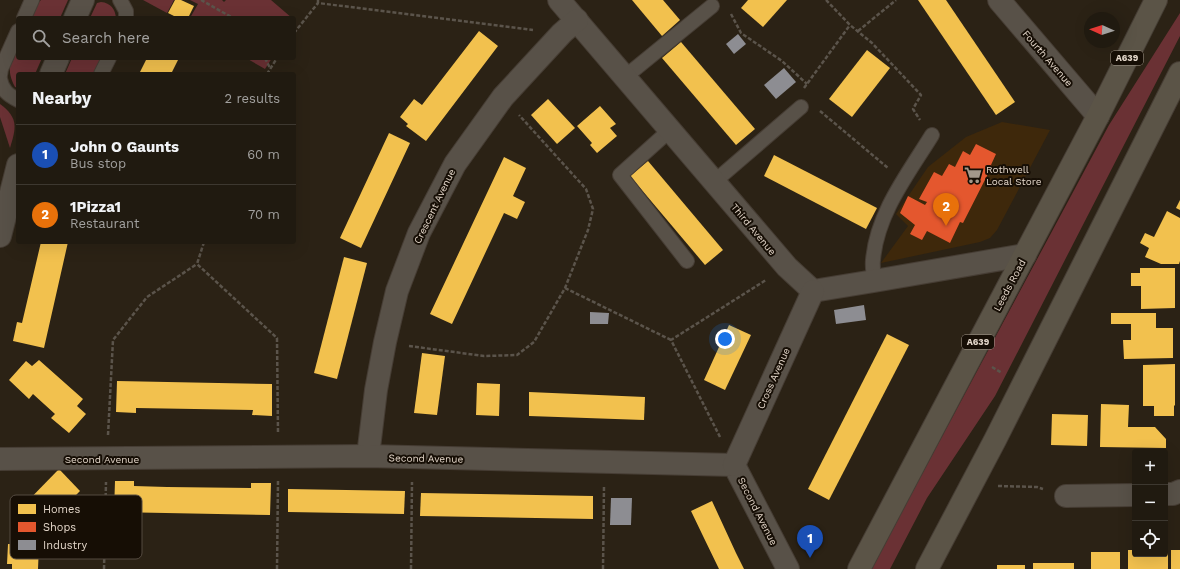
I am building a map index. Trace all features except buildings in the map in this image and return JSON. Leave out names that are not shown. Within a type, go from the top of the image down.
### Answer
[{"type":"main road","name":"Leeds Road","points":[[859,569],[1098,116],[1156,0]]},
{"type":"main road","points":[[926,569],[1022,386],[1180,73]]},
{"type":"street","points":[[76,16],[83,0]]},
{"type":"street","name":"Third Avenue","points":[[559,0],[569,27],[625,77],[787,267],[813,291]]},
{"type":"street","name":"Fourth Avenue","points":[[999,0],[1098,116]]},
{"type":"street","name":"Crescent Avenue","points":[[368,456],[376,390],[385,342],[397,291],[419,233],[454,164],[503,97],[569,27]]},
{"type":"street","points":[[52,72],[57,60]]},
{"type":"street","points":[[0,236],[16,173]]},
{"type":"street","points":[[813,291],[1025,254]]},
{"type":"street","name":"Cross Avenue","points":[[734,465],[813,291]]},
{"type":"street","name":"Second Avenue","points":[[0,459],[368,456],[734,465],[788,569]]},
{"type":"street","points":[[1168,494],[1173,494],[1180,491]]},
{"type":"street","points":[[1066,496],[1132,495]]},
{"type":"lane","points":[[25,16],[32,0]]},
{"type":"lane","points":[[120,0],[126,11],[126,16]]},
{"type":"lane","points":[[625,77],[712,6]]},
{"type":"lane","points":[[0,75],[1,69],[16,35]]},
{"type":"lane","points":[[102,72],[108,60]]},
{"type":"lane","points":[[0,79],[1,85],[5,92],[16,99]]},
{"type":"lane","points":[[714,182],[801,107]]},
{"type":"lane","points":[[670,130],[620,175],[687,261]]},
{"type":"lane","points":[[874,281],[873,260],[877,235],[886,210],[932,135]]},
{"type":"path","points":[[201,0],[229,16]]},
{"type":"path","points":[[826,0],[850,25],[872,43],[921,95],[913,109],[932,135]]},
{"type":"path","points":[[858,31],[896,0]]},
{"type":"path","points":[[296,30],[318,1],[569,27]]},
{"type":"path","points":[[730,13],[741,32],[782,61],[807,84]]},
{"type":"path","points":[[802,92],[850,25]]},
{"type":"path","points":[[266,60],[270,68]]},
{"type":"path","points":[[268,72],[276,60]]},
{"type":"path","points":[[385,342],[484,356],[517,355],[534,342],[565,288],[588,230],[593,209],[586,189],[503,97]]},
{"type":"path","points":[[820,110],[904,181]]},
{"type":"path","points":[[105,495],[112,340],[147,297],[197,264],[203,244]]},
{"type":"path","points":[[197,264],[276,338],[278,457],[277,569]]},
{"type":"path","points":[[671,340],[787,267]]},
{"type":"path","points":[[565,288],[671,340],[734,465]]},
{"type":"path","points":[[972,354],[1022,386]]},
{"type":"path","points":[[411,569],[413,457]]},
{"type":"path","points":[[603,569],[604,462]]},
{"type":"path","points":[[104,559],[104,569]]},
{"type":"shaded area","points":[[41,0],[68,0],[61,16],[32,16]]},
{"type":"shaded area","points":[[143,0],[174,0],[167,13]]},
{"type":"shaded area","points":[[190,0],[222,0],[224,2],[226,0],[271,0],[290,16],[191,16],[198,4]]},
{"type":"shaded area","points":[[101,2],[112,7],[116,16],[91,16],[97,3]]},
{"type":"shaded area","points":[[1180,13],[1180,36],[995,396],[927,498],[890,569],[871,569],[1109,125]]},
{"type":"shaded area","points":[[16,50],[16,60],[41,60],[36,72],[16,72],[16,87],[12,81],[10,70],[11,61]]},
{"type":"shaded area","points":[[71,60],[100,60],[95,72],[66,72]]},
{"type":"shaded area","points":[[249,60],[271,60],[265,69]]},
{"type":"shaded area","points":[[0,104],[6,109],[13,119],[14,135],[10,148],[0,117]]},
{"type":"shaded area","points":[[1002,122],[1050,130],[997,230],[990,238],[980,242],[881,263],[908,226],[896,214],[928,167],[966,137]]},
{"type":"place","name":"Rothwell Local Store","points":[[973,175]]},
{"type":"place","name":"1Pizza1","points":[[946,226]]},
{"type":"place","name":"John O Gaunts","points":[[810,558]]}]
